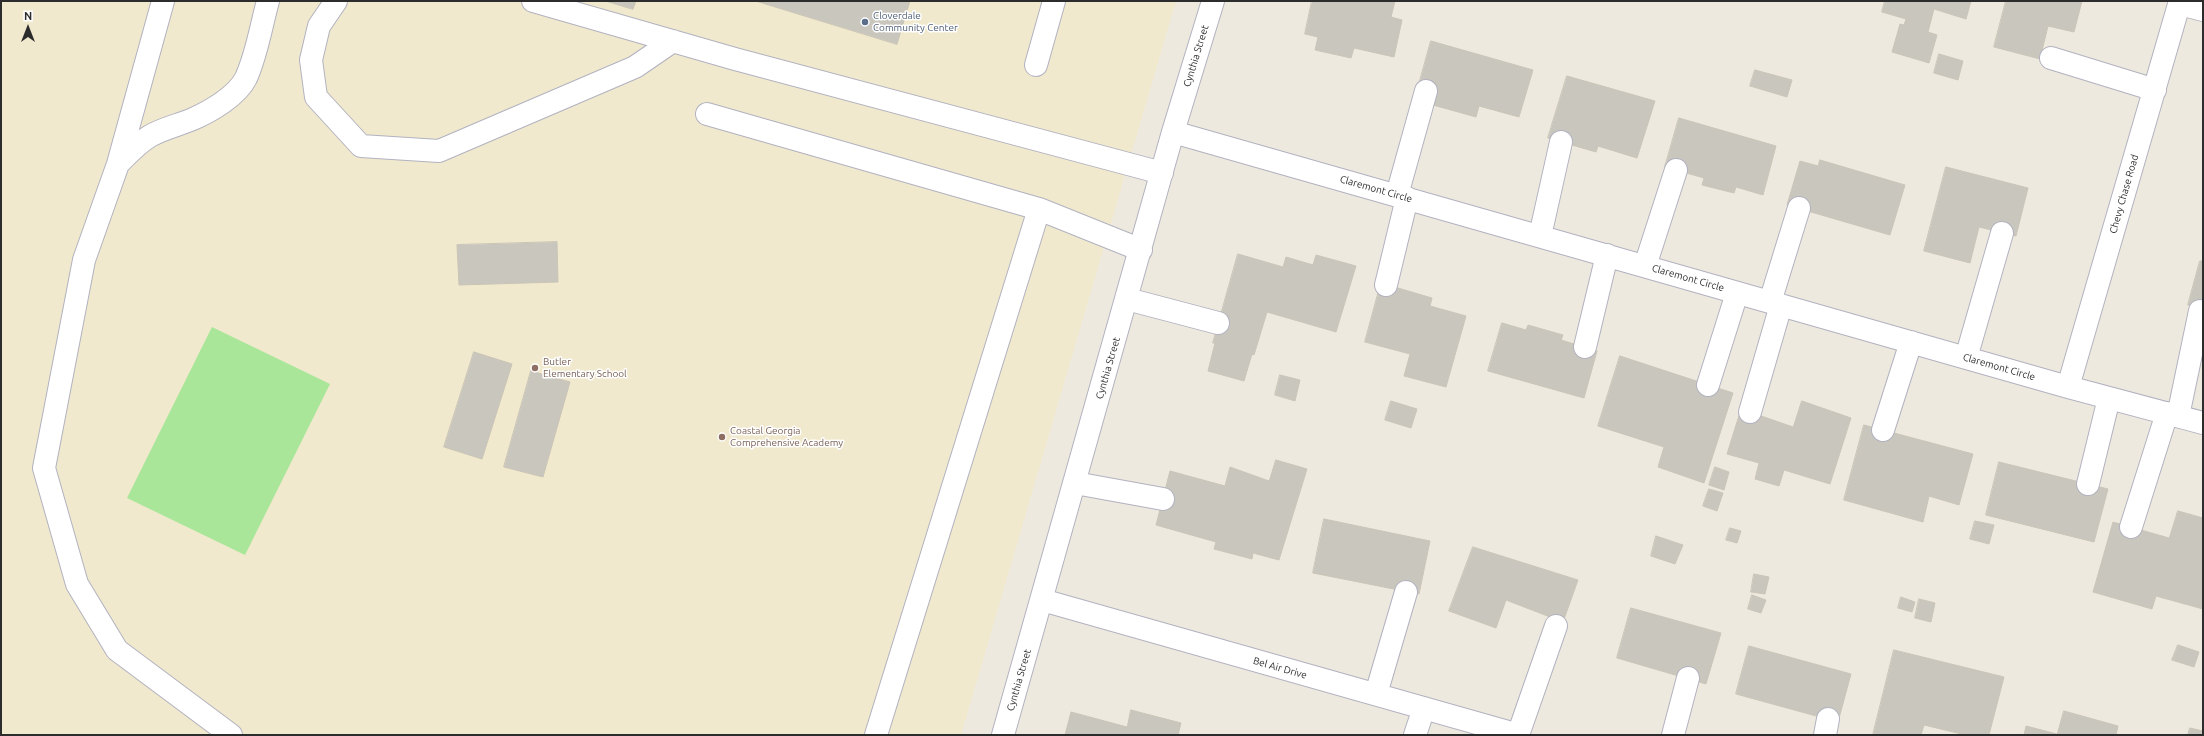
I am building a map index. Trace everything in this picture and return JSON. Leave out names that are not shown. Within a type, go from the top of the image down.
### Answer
[{"type":"street","points":[[163,1],[118,164],[84,260],[44,468],[77,584],[117,650],[231,735]]},
{"type":"street","points":[[118,164],[133,148],[150,136],[193,119],[224,100],[235,90],[245,79],[252,62],[268,1]]},
{"type":"street","points":[[336,1],[319,26],[311,60],[316,97],[360,146],[439,151],[635,67],[673,41]]},
{"type":"street","points":[[533,1],[673,41],[1162,173]]},
{"type":"street","points":[[1036,65],[1054,1]]},
{"type":"street","name":"Cynthia Street","points":[[1003,735],[1141,250],[1173,132],[1213,1]]},
{"type":"street","points":[[2180,2],[2203,10]]},
{"type":"street","name":"Chevy Chase Road","points":[[2068,387],[2180,2]]},
{"type":"street","points":[[2051,58],[2155,90]]},
{"type":"street","points":[[1386,285],[1402,197],[1426,90]]},
{"type":"street","points":[[707,114],[1038,209],[1141,250]]},
{"type":"street","name":"Claremont Circle","points":[[1173,132],[2068,387],[2203,423]]},
{"type":"street","points":[[1540,236],[1561,142]]},
{"type":"street","points":[[1645,266],[1676,170]]},
{"type":"street","points":[[1750,412],[1799,208]]},
{"type":"street","points":[[876,735],[1038,209]]},
{"type":"street","points":[[1966,358],[2002,233]]},
{"type":"street","points":[[1585,347],[1607,255]]},
{"type":"street","points":[[1708,385],[1737,293]]},
{"type":"street","points":[[1127,299],[1218,323]]},
{"type":"street","points":[[2132,527],[2172,414],[2200,311]]},
{"type":"street","points":[[1883,430],[1911,342]]},
{"type":"street","points":[[2088,484],[2109,398]]},
{"type":"street","points":[[1075,483],[1163,499]]},
{"type":"street","points":[[1376,694],[1406,592]]},
{"type":"street","name":"Bel Air Drive","points":[[1042,600],[1518,735]]},
{"type":"street","points":[[1518,735],[1556,626]]},
{"type":"street","points":[[1673,735],[1688,678]]},
{"type":"street","points":[[1415,735],[1424,708]]},
{"type":"shaded area","name":"Butler Elementary School","points":[[1,1],[1176,1],[961,735],[1,735]]},
{"type":"green space","points":[[212,327],[330,384],[245,555],[127,498]]},
{"type":"building","points":[[606,1],[636,1],[633,9]]},
{"type":"building","name":"Cloverdale Community Center","points":[[756,1],[910,1],[897,44]]},
{"type":"building","points":[[1312,1],[1395,1],[1391,17],[1402,20],[1394,57],[1354,48],[1351,58],[1315,50],[1318,37],[1305,34]]},
{"type":"building","points":[[1885,1],[1971,1],[1966,19],[1934,9],[1928,32],[1937,35],[1929,63],[1892,52],[1900,24],[1904,25],[1906,19],[1882,12]]},
{"type":"building","points":[[2006,1],[2082,1],[2074,32],[2048,26],[2040,59],[1994,47]]},
{"type":"building","points":[[1431,41],[1533,70],[1519,117],[1479,106],[1476,117],[1433,105],[1437,93],[1418,88]]},
{"type":"building","points":[[1939,54],[1963,61],[1958,80],[1934,73]]},
{"type":"building","points":[[1755,70],[1792,80],[1787,97],[1750,86]]},
{"type":"building","points":[[1567,76],[1655,101],[1637,158],[1598,146],[1596,152],[1548,138]]},
{"type":"building","points":[[1679,118],[1776,146],[1763,195],[1736,187],[1734,193],[1702,185],[1704,178],[1665,167]]},
{"type":"building","points":[[1820,160],[1905,185],[1890,235],[1787,205],[1800,161],[1818,166]]},
{"type":"building","points":[[1946,167],[2028,188],[2016,236],[1979,227],[1970,263],[1924,251]]},
{"type":"building","points":[[557,242],[558,282],[459,285],[457,245]]},
{"type":"building","points":[[1238,254],[1283,267],[1286,257],[1313,265],[1316,255],[1356,266],[1336,332],[1267,312],[1254,355],[1252,354],[1244,381],[1208,371],[1215,343],[1213,343]]},
{"type":"building","points":[[2200,261],[2203,261],[2203,312],[2188,305]]},
{"type":"building","points":[[1381,283],[1432,298],[1430,306],[1466,316],[1446,387],[1404,376],[1410,354],[1365,342]]},
{"type":"building","points":[[1502,323],[1526,330],[1528,325],[1563,335],[1561,340],[1597,351],[1584,398],[1488,371]]},
{"type":"building","points":[[474,352],[512,364],[482,459],[444,447]]},
{"type":"building","points":[[1620,356],[1733,393],[1704,483],[1658,467],[1664,447],[1598,426]]},
{"type":"building","points":[[531,371],[570,382],[543,477],[504,467]]},
{"type":"building","points":[[1280,375],[1300,380],[1295,401],[1275,395]]},
{"type":"building","points":[[1391,401],[1417,409],[1411,428],[1385,420]]},
{"type":"building","points":[[1802,401],[1851,418],[1830,484],[1784,470],[1779,486],[1755,479],[1759,463],[1727,454],[1741,409],[1793,427]]},
{"type":"building","points":[[1864,425],[1973,454],[1959,505],[1929,496],[1923,522],[1844,500]]},
{"type":"building","points":[[1276,460],[1307,469],[1279,560],[1253,553],[1252,559],[1214,549],[1216,542],[1156,525],[1170,471],[1225,486],[1230,467],[1269,481]]},
{"type":"building","points":[[1999,462],[2108,489],[2094,542],[1986,515]]},
{"type":"building","points":[[1715,467],[1729,472],[1724,490],[1709,485]]},
{"type":"building","points":[[1709,489],[1723,493],[1717,511],[1703,506]]},
{"type":"building","points":[[2178,511],[2203,518],[2203,609],[2156,596],[2152,609],[2093,592],[2113,522],[2169,538]]},
{"type":"building","points":[[1324,519],[1430,541],[1419,594],[1313,573]]},
{"type":"building","points":[[1975,521],[1994,525],[1989,544],[1970,539]]},
{"type":"building","points":[[1730,528],[1741,531],[1737,543],[1726,540]]},
{"type":"building","points":[[1656,536],[1683,545],[1675,564],[1651,556]]},
{"type":"building","points":[[1473,547],[1578,580],[1563,622],[1506,600],[1496,628],[1449,611]]},
{"type":"building","points":[[1754,574],[1769,577],[1765,594],[1751,592]]},
{"type":"building","points":[[1752,595],[1766,600],[1761,613],[1748,609]]},
{"type":"building","points":[[1901,597],[1915,602],[1912,612],[1898,608]]},
{"type":"building","points":[[1919,599],[1935,603],[1931,622],[1915,618]]},
{"type":"building","points":[[1631,608],[1721,633],[1706,684],[1617,658]]},
{"type":"building","points":[[2178,645],[2199,652],[2194,667],[2172,660]]},
{"type":"building","points":[[1749,646],[1851,674],[1838,722],[1736,694]]},
{"type":"building","points":[[1894,650],[2004,677],[1989,735],[1966,735],[1924,725],[1921,735],[1873,735]]},
{"type":"building","points":[[1131,710],[1181,723],[1178,735],[1065,735],[1071,712],[1127,727]]},
{"type":"building","points":[[2064,711],[2118,726],[2116,735],[2024,735],[2026,726],[2057,734]]},
{"type":"building","points":[[2190,728],[2203,731],[2203,735],[2188,735]]},
{"type":"place","name":"Cloverdale Community Center","points":[[865,22]]},
{"type":"place","name":"Butler Elementary School","points":[[535,368]]},
{"type":"place","name":"Coastal Georgia Comprehensive Academy","points":[[722,437]]}]
